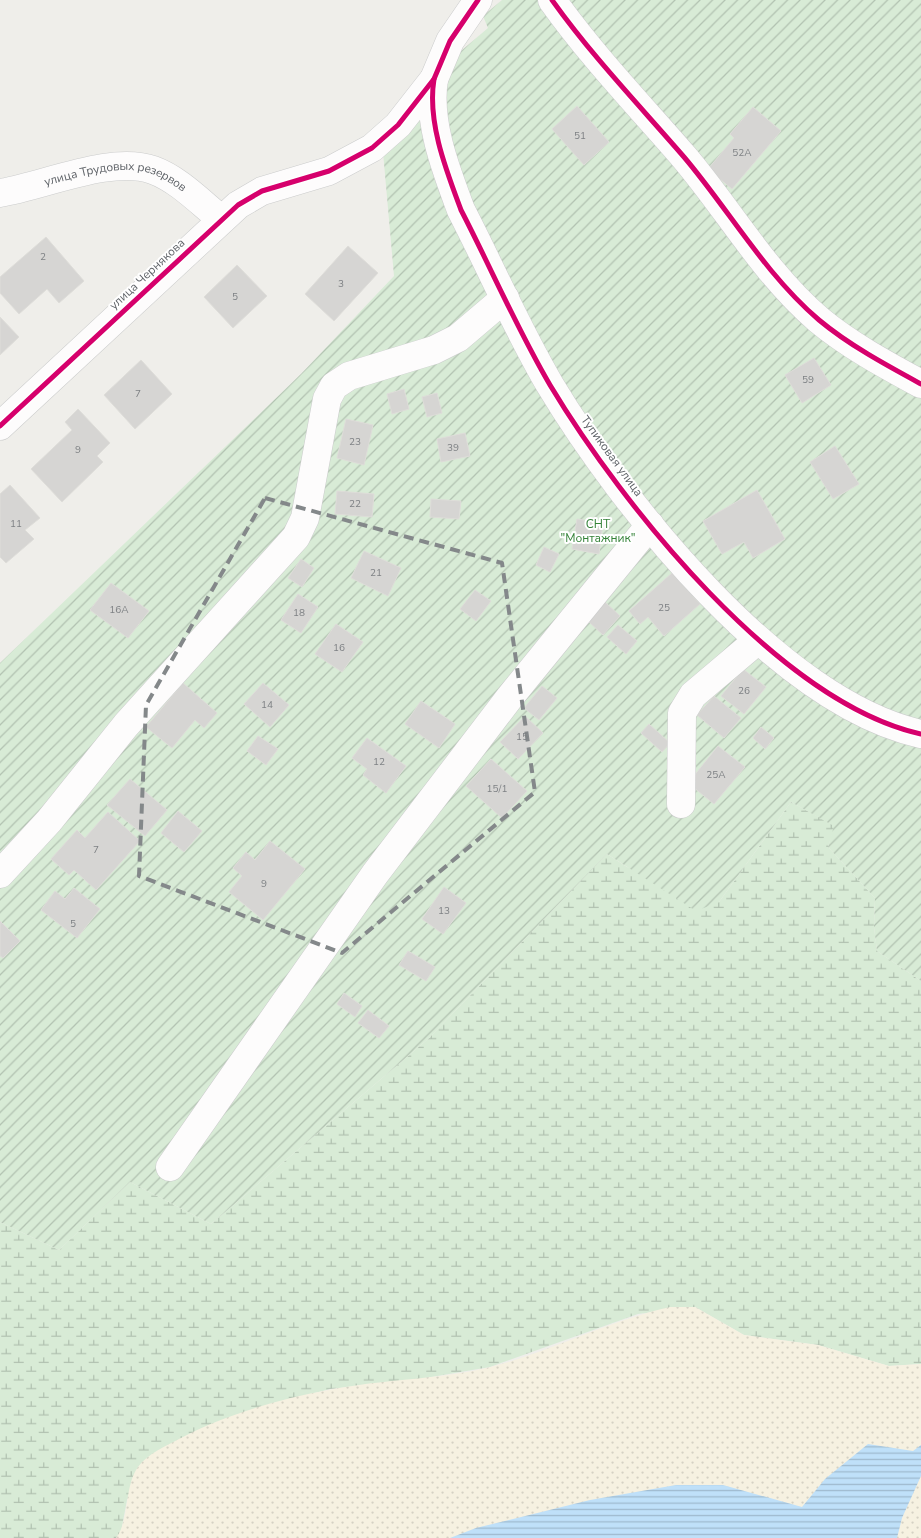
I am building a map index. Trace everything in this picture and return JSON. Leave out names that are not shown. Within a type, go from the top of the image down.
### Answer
[{"type":"street","points":[[434,79],[450,42],[478,0]]},
{"type":"street","points":[[552,0],[590,49],[685,158],[782,282],[819,320],[874,358],[921,384]]},
{"type":"street","name":"улица Чернякова","points":[[0,426],[238,205],[262,191],[329,172],[372,148],[398,125],[434,79]]},
{"type":"street","name":"Тупиковая улица","points":[[434,79],[431,99],[452,184],[462,210],[550,385],[595,452],[650,525],[732,615],[758,640],[779,658],[871,718],[921,734]]},
{"type":"street","name":"улица Трудовых резервов","points":[[0,193],[110,166],[134,165],[154,170],[175,181],[221,219]]},
{"type":"street","points":[[0,874],[49,821],[126,724],[296,537],[305,518],[326,399],[334,386],[349,376],[434,350],[458,338],[506,298]]},
{"type":"street","points":[[170,1167],[375,874],[510,697],[650,525]]},
{"type":"street","points":[[681,804],[682,713],[694,695],[758,640]]},
{"type":"highlighted area","points":[[265,498],[502,563],[535,792],[342,953],[139,876],[146,705]]},
{"type":"green space","name":"СНТ \"Монтажник\"","points":[[502,0],[921,0],[921,981],[877,951],[874,927],[875,898],[828,847],[834,826],[791,802],[719,902],[696,911],[607,854],[428,1039],[211,1224],[130,1182],[59,1250],[0,1222],[0,663],[301,374],[394,276],[383,152],[461,51],[488,28],[483,16]]},
{"type":"green space","points":[[791,802],[835,826],[828,847],[875,898],[874,927],[877,951],[921,981],[921,1364],[889,1366],[818,1345],[744,1335],[695,1307],[638,1314],[490,1367],[408,1381],[330,1389],[262,1407],[158,1451],[138,1467],[127,1500],[121,1532],[116,1538],[0,1538],[0,1222],[59,1250],[130,1182],[211,1224],[428,1039],[607,854],[627,867],[719,902]]},
{"type":"sand","points":[[670,1307],[695,1307],[744,1335],[818,1345],[889,1366],[921,1364],[921,1538],[116,1538],[123,1522],[134,1475],[142,1462],[152,1454],[214,1422],[271,1403],[349,1386],[451,1375],[491,1367],[536,1353],[624,1320]]},
{"type":"water","points":[[868,1444],[913,1451],[921,1445],[921,1476],[902,1518],[897,1538],[450,1538],[476,1528],[590,1500],[676,1485],[723,1485],[802,1507],[825,1479]]},
{"type":"building","points":[[577,106],[609,142],[584,165],[552,129]]},
{"type":"building","points":[[753,107],[781,131],[732,189],[708,169],[734,138],[730,134]]},
{"type":"building","points":[[46,237],[84,281],[59,303],[47,289],[19,314],[0,293],[0,277]]},
{"type":"building","points":[[348,246],[378,273],[334,321],[305,294]]},
{"type":"building","points":[[237,265],[267,296],[233,328],[204,297]]},
{"type":"building","points":[[0,317],[19,337],[0,355]]},
{"type":"building","points":[[814,358],[831,385],[802,403],[785,375]]},
{"type":"building","points":[[141,360],[172,394],[135,429],[104,395]]},
{"type":"building","points":[[404,389],[409,409],[392,414],[387,394]]},
{"type":"building","points":[[437,393],[442,413],[427,417],[422,397]]},
{"type":"building","points":[[78,409],[110,443],[97,456],[103,462],[62,502],[31,469],[72,430],[65,422]]},
{"type":"building","points":[[346,419],[373,425],[364,465],[337,458]]},
{"type":"building","points":[[465,433],[470,456],[441,462],[437,439]]},
{"type":"building","points":[[835,446],[859,484],[833,499],[810,462]]},
{"type":"building","points":[[10,485],[40,518],[25,530],[34,539],[6,563],[0,557],[0,494]]},
{"type":"building","points":[[757,490],[785,539],[753,558],[744,542],[722,554],[703,521]]},
{"type":"building","points":[[337,491],[374,494],[372,517],[335,514]]},
{"type":"building","points":[[431,499],[461,501],[459,519],[430,517]]},
{"type":"building","points":[[577,519],[603,523],[599,554],[572,549]]},
{"type":"building","points":[[544,547],[559,554],[550,572],[536,565]]},
{"type":"building","points":[[364,551],[401,568],[388,596],[351,578]]},
{"type":"building","points":[[301,559],[314,568],[302,587],[288,578]]},
{"type":"building","points":[[672,573],[700,604],[664,636],[648,617],[640,624],[629,611]]},
{"type":"building","points":[[111,583],[149,611],[128,638],[90,610]]},
{"type":"building","points":[[475,590],[491,601],[476,621],[460,609]]},
{"type":"building","points":[[298,594],[318,607],[301,633],[281,620]]},
{"type":"building","points":[[605,602],[620,616],[603,635],[588,621]]},
{"type":"building","points":[[336,624],[363,642],[342,672],[315,654]]},
{"type":"building","points":[[618,625],[637,641],[626,654],[607,637]]},
{"type":"building","points":[[743,669],[766,687],[744,714],[721,696]]},
{"type":"building","points":[[183,683],[217,713],[204,728],[195,720],[172,748],[146,727]]},
{"type":"building","points":[[263,683],[289,705],[270,727],[244,704]]},
{"type":"building","points":[[542,686],[557,698],[539,720],[524,708]]},
{"type":"building","points":[[714,696],[741,718],[724,738],[697,715]]},
{"type":"building","points":[[421,701],[455,724],[439,748],[405,724]]},
{"type":"building","points":[[525,716],[543,733],[518,759],[500,742]]},
{"type":"building","points":[[649,724],[670,743],[662,752],[641,733]]},
{"type":"building","points":[[761,727],[774,738],[765,749],[753,738]]},
{"type":"building","points":[[258,736],[278,749],[266,765],[247,751]]},
{"type":"building","points":[[367,738],[406,766],[386,793],[363,775],[367,769],[352,758]]},
{"type":"building","points":[[718,746],[745,767],[714,804],[688,783]]},
{"type":"building","points":[[491,759],[527,791],[502,818],[466,786]]},
{"type":"building","points":[[130,779],[167,810],[145,836],[107,805]]},
{"type":"building","points":[[178,811],[202,831],[184,852],[161,833]]},
{"type":"building","points":[[108,812],[140,841],[96,890],[74,870],[69,875],[51,859],[77,830],[85,838]]},
{"type":"building","points":[[270,841],[305,869],[263,920],[229,892],[242,876],[233,868],[246,852],[255,860]]},
{"type":"building","points":[[444,887],[466,903],[443,934],[422,919]]},
{"type":"building","points":[[74,888],[100,909],[77,938],[41,910],[55,891],[65,899]]},
{"type":"building","points":[[0,921],[20,941],[3,958],[0,956]]},
{"type":"building","points":[[408,951],[435,967],[426,981],[399,965]]},
{"type":"building","points":[[344,993],[362,1006],[355,1017],[337,1004]]},
{"type":"building","points":[[368,1010],[389,1026],[379,1038],[358,1023]]},
{"type":"cycle path","points":[[0,426],[238,205],[262,191],[329,171],[372,148],[398,125],[434,79],[450,41],[478,0]]},
{"type":"cycle path","points":[[552,0],[599,61],[701,177],[781,283],[819,320],[843,338],[921,384]]},
{"type":"cycle path","points":[[434,79],[433,112],[439,146],[461,210],[515,320],[550,385],[619,486],[662,540],[710,593],[761,642],[814,683],[868,715],[921,734]]}]
